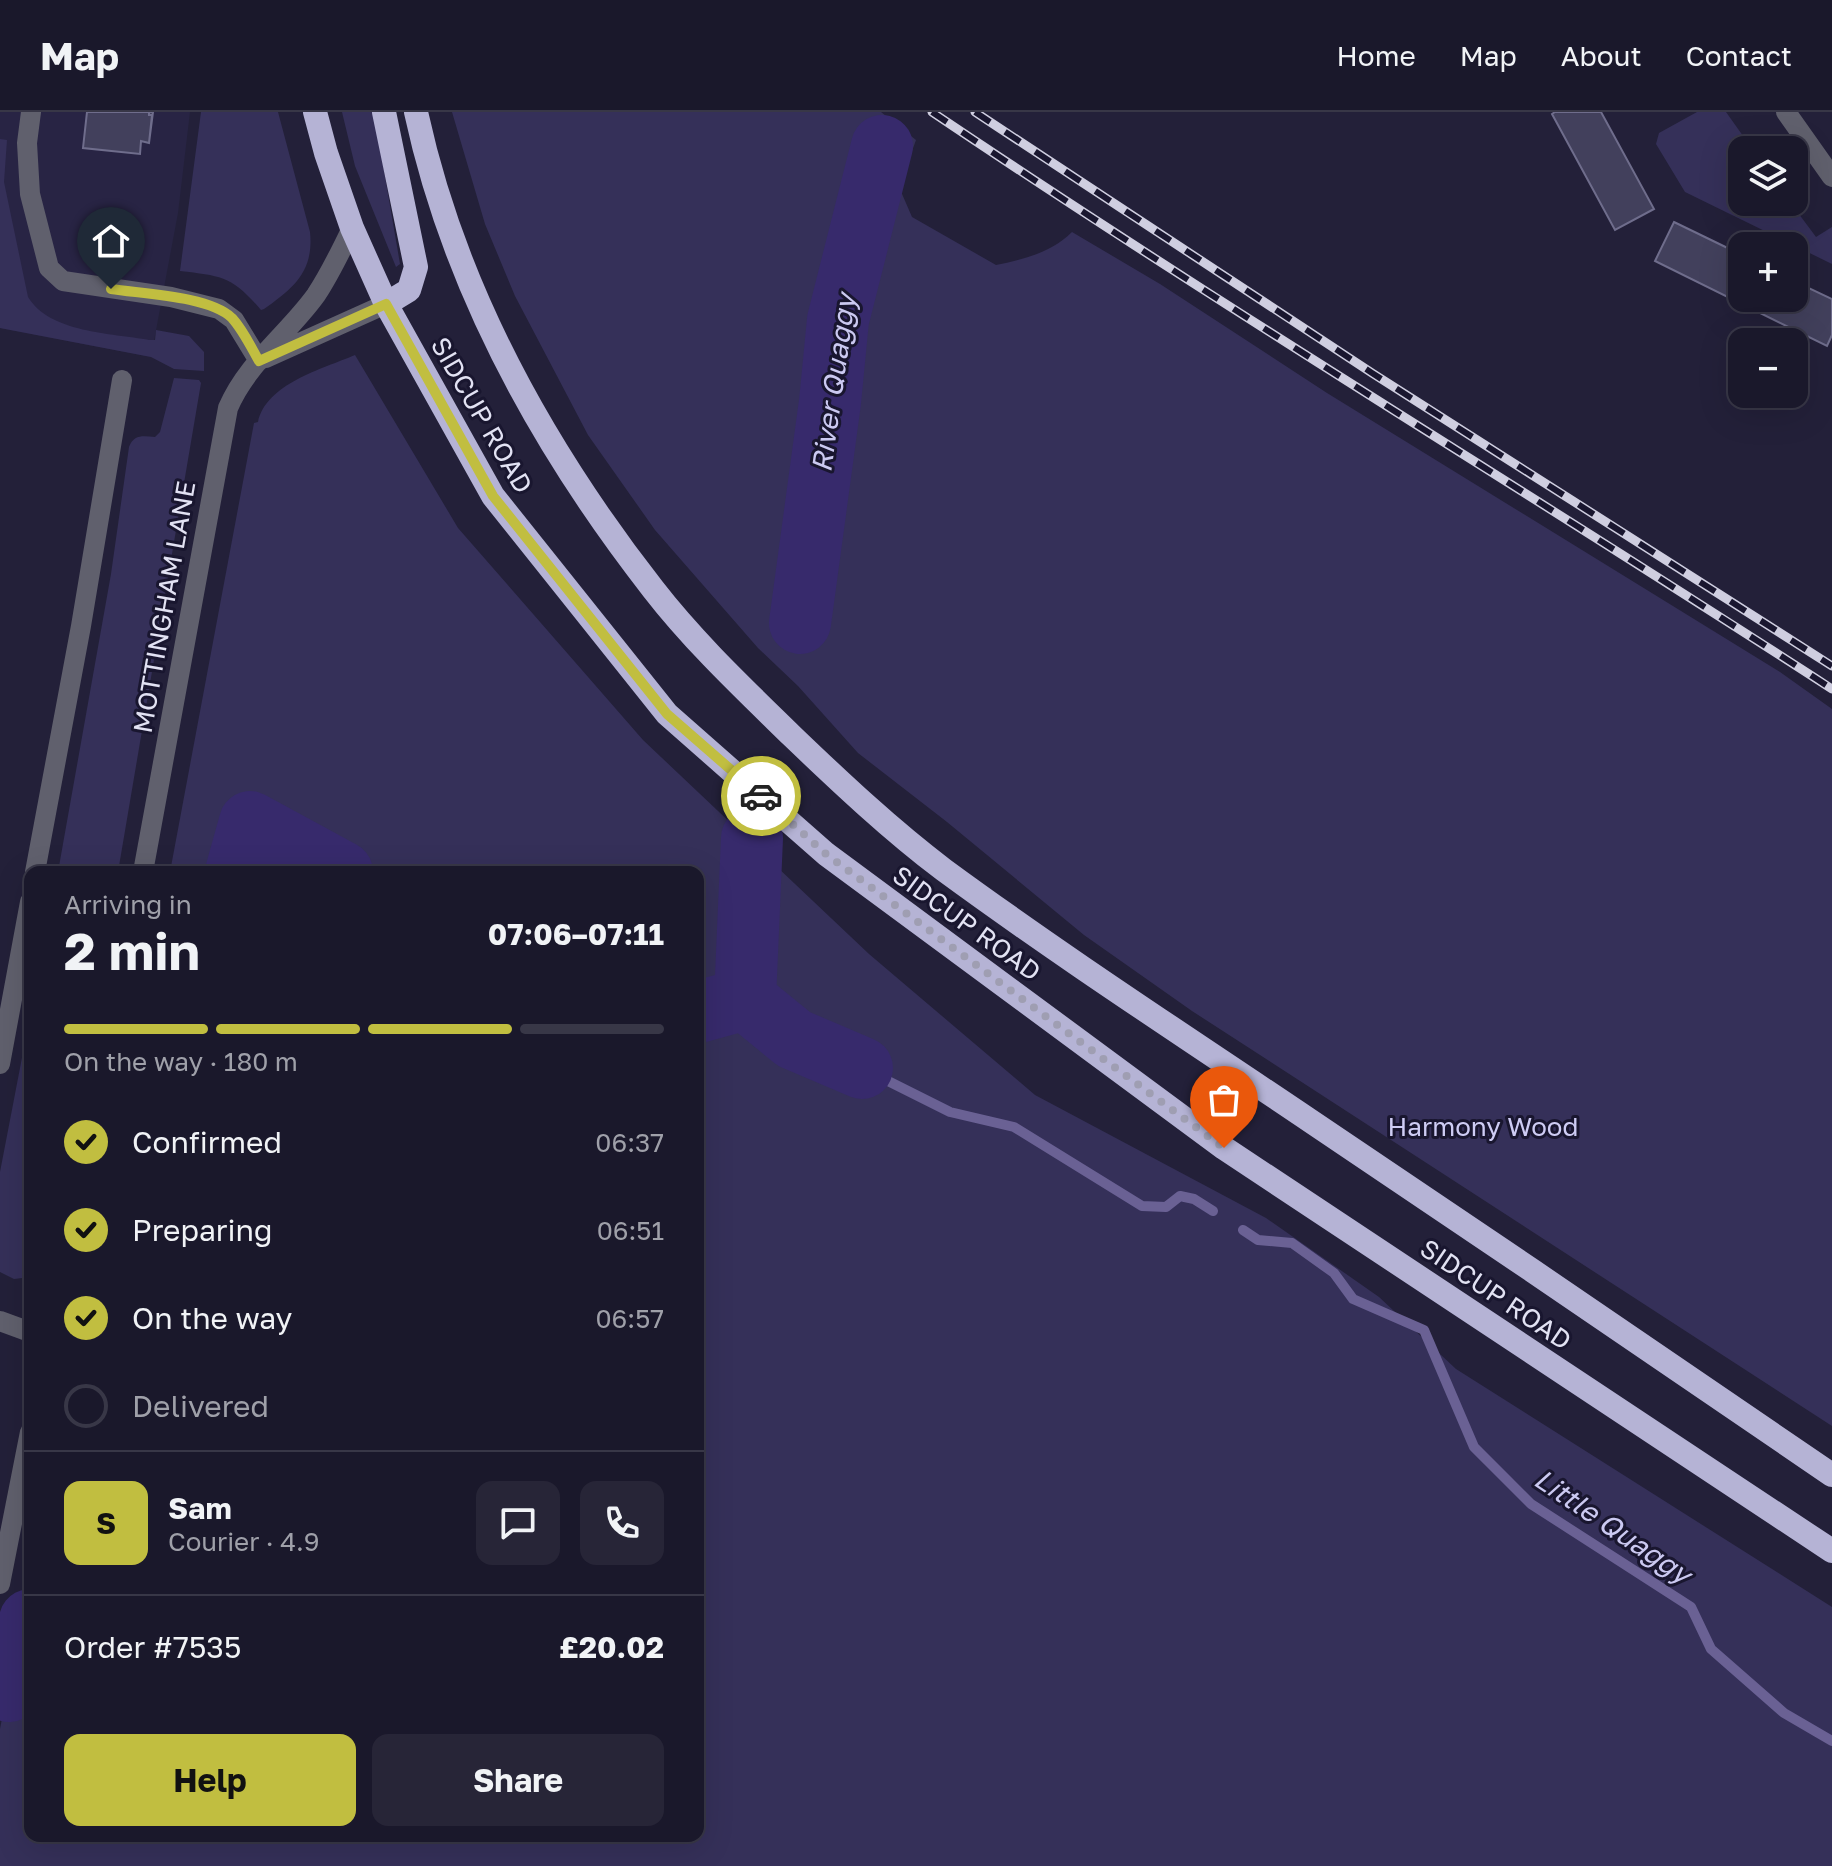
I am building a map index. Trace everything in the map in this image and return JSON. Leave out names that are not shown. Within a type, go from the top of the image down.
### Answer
[{"type":"highway","name":"SIDCUP ROAD","points":[[315,112],[352,228],[386,304],[493,496],[667,714],[826,854],[1224,1148],[1832,1551]]},
{"type":"highway","points":[[384,112],[416,267],[409,290],[386,304]]},
{"type":"highway","name":"SIDCUP ROAD","points":[[416,112],[445,216],[466,274],[518,385],[561,461],[654,591],[735,681],[809,752],[953,876],[1177,1032],[1562,1289],[1832,1475]]},
{"type":"street","points":[[31,112],[27,143],[30,194],[49,268],[63,281],[171,297],[219,309],[234,320],[259,361]]},
{"type":"street","points":[[1786,112],[1832,177]]},
{"type":"street","name":"MOTTINGHAM LANE","points":[[144,866],[228,408],[237,386],[317,293],[352,228]]},
{"type":"street","name":"MOTTINGHAM LANE","points":[[259,361],[386,304]]},
{"type":"street","points":[[36,866],[81,626],[122,380]]},
{"type":"street","points":[[0,1064],[24,934]]},
{"type":"street","points":[[0,1321],[24,1330]]},
{"type":"street","points":[[0,1584],[24,1462]]},
{"type":"shaded area","points":[[0,112],[190,112],[178,213],[151,357],[0,328]]},
{"type":"green space","points":[[201,112],[278,112],[310,232],[309,258],[293,286],[261,310],[234,284],[206,274],[180,271]]},
{"type":"green space","points":[[342,112],[374,112],[400,264],[396,267],[355,166]]},
{"type":"green space","name":"Harmony Wood","points":[[452,112],[881,112],[916,140],[899,187],[912,217],[996,265],[1046,250],[1072,232],[1780,672],[1832,709],[1832,1426],[1192,1011],[1084,935],[858,753],[798,686],[758,648],[655,530],[588,435],[515,296],[485,224]]},
{"type":"green space","points":[[1697,112],[1726,112],[1743,136],[1728,136],[1728,213],[1685,192],[1656,144],[1659,133]]},
{"type":"green space","points":[[0,139],[7,140],[4,182],[28,297],[38,309],[66,325],[100,333],[149,340],[155,340],[156,330],[189,336],[204,352],[204,371],[174,369],[151,357],[0,328]]},
{"type":"green space","points":[[1734,216],[1800,216],[1816,237],[1832,227],[1832,264],[1808,252],[1808,232],[1767,232]]},
{"type":"green space","points":[[355,355],[458,528],[643,740],[869,954],[1035,1095],[1266,1218],[1379,1297],[1456,1369],[1832,1607],[1832,1866],[0,1866],[0,1729],[24,1600],[24,1842],[704,1842],[704,866],[171,866],[254,423],[258,422],[272,397],[312,372]]},
{"type":"green space","points":[[174,378],[199,380],[201,383],[119,866],[59,866],[111,574],[129,447],[136,438],[155,437],[160,432]]},
{"type":"green space","points":[[24,1047],[24,1278],[14,1279],[0,1272],[0,1172]]},
{"type":"building","points":[[87,112],[149,112],[152,115],[149,143],[141,141],[140,154],[83,148]]},
{"type":"building","points":[[87,112],[153,112],[149,143],[141,141],[140,154],[83,148]]},
{"type":"building","points":[[1601,112],[1654,209],[1615,230],[1552,114]]},
{"type":"building","points":[[1674,222],[1728,248],[1728,297],[1655,261]]},
{"type":"building","points":[[1808,288],[1832,299],[1832,335],[1827,346],[1808,337],[1808,328],[1791,328],[1758,312],[1808,312]]},
{"type":"waterway","name":"River Quaggy","points":[[800,623],[838,320],[882,146]]},
{"type":"waterway","name":"River Quaggy","points":[[238,866],[250,822],[331,866]]},
{"type":"waterway","name":"River Quaggy","points":[[745,999],[752,838]]},
{"type":"waterway","points":[[745,999],[794,1039],[862,1068]]},
{"type":"waterway","name":"River Quaggy","points":[[704,1010],[745,999]]},
{"type":"waterway","points":[[862,1068],[950,1112],[1014,1127],[1142,1206],[1166,1207],[1180,1196],[1194,1199],[1213,1211]]},
{"type":"waterway","name":"Little Quaggy","points":[[1243,1230],[1258,1240],[1292,1243],[1334,1273],[1353,1299],[1424,1330],[1474,1447],[1531,1504],[1691,1607],[1711,1649],[1784,1713],[1832,1741]]},
{"type":"waterway","name":"River Quaggy","points":[[9,1691],[24,1640]]},
{"type":"railway","points":[[932,112],[1155,259],[1832,689]]},
{"type":"railway","points":[[975,112],[1372,373],[1832,666]]},
{"type":"way so far","points":[[761,796],[826,854],[1224,1148]]},
{"type":"route","points":[[111,289],[171,297],[219,309],[234,320],[259,361],[386,304],[493,496],[667,714],[761,796]]}]
